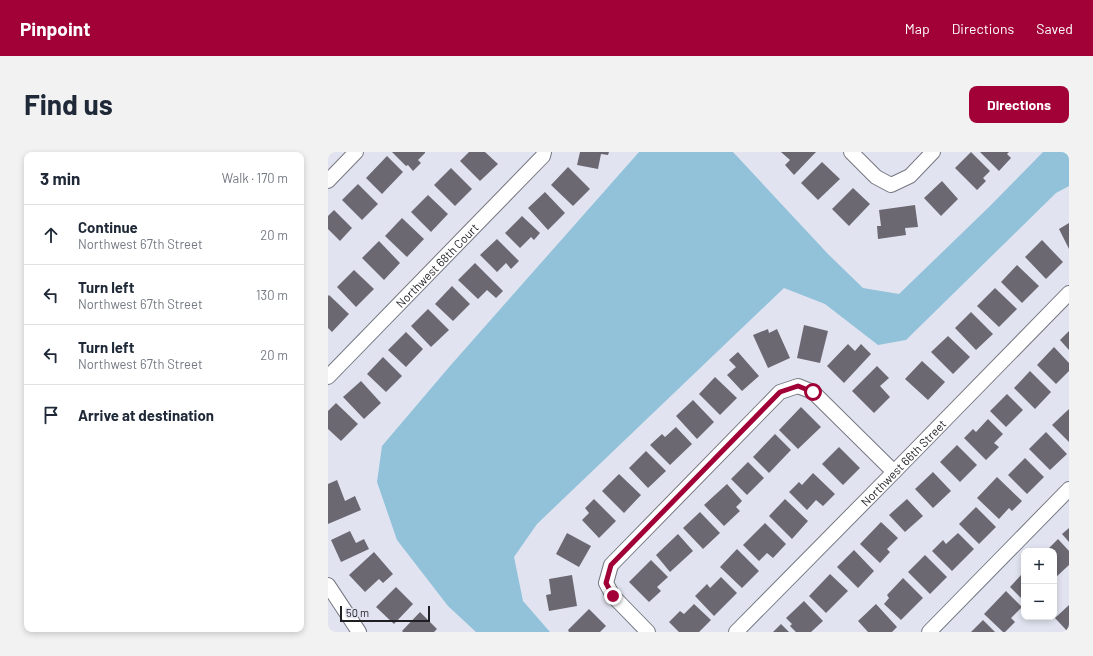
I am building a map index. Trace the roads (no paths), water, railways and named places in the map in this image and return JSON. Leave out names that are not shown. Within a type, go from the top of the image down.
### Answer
[{"type":"street","points":[[328,180],[356,152]]},
{"type":"street","name":"Northwest 68th Court","points":[[328,377],[543,156],[544,152]]},
{"type":"street","points":[[851,152],[876,177],[892,185],[910,176],[933,152]]},
{"type":"street","name":"Northwest 66th Street","points":[[736,632],[1069,293]]},
{"type":"street","points":[[648,632],[613,596],[606,583],[611,565],[780,392],[798,386],[813,392],[894,472]]},
{"type":"street","points":[[928,632],[1069,489]]},
{"type":"street","points":[[328,585],[359,632]]},
{"type":"water","points":[[639,152],[733,152],[828,254],[863,288],[899,294],[989,207],[1043,152],[1069,152],[1069,186],[1056,193],[906,340],[878,345],[825,304],[784,288],[537,524],[514,557],[523,601],[550,632],[476,632],[448,606],[397,540],[377,482],[382,446],[450,366]]}]
